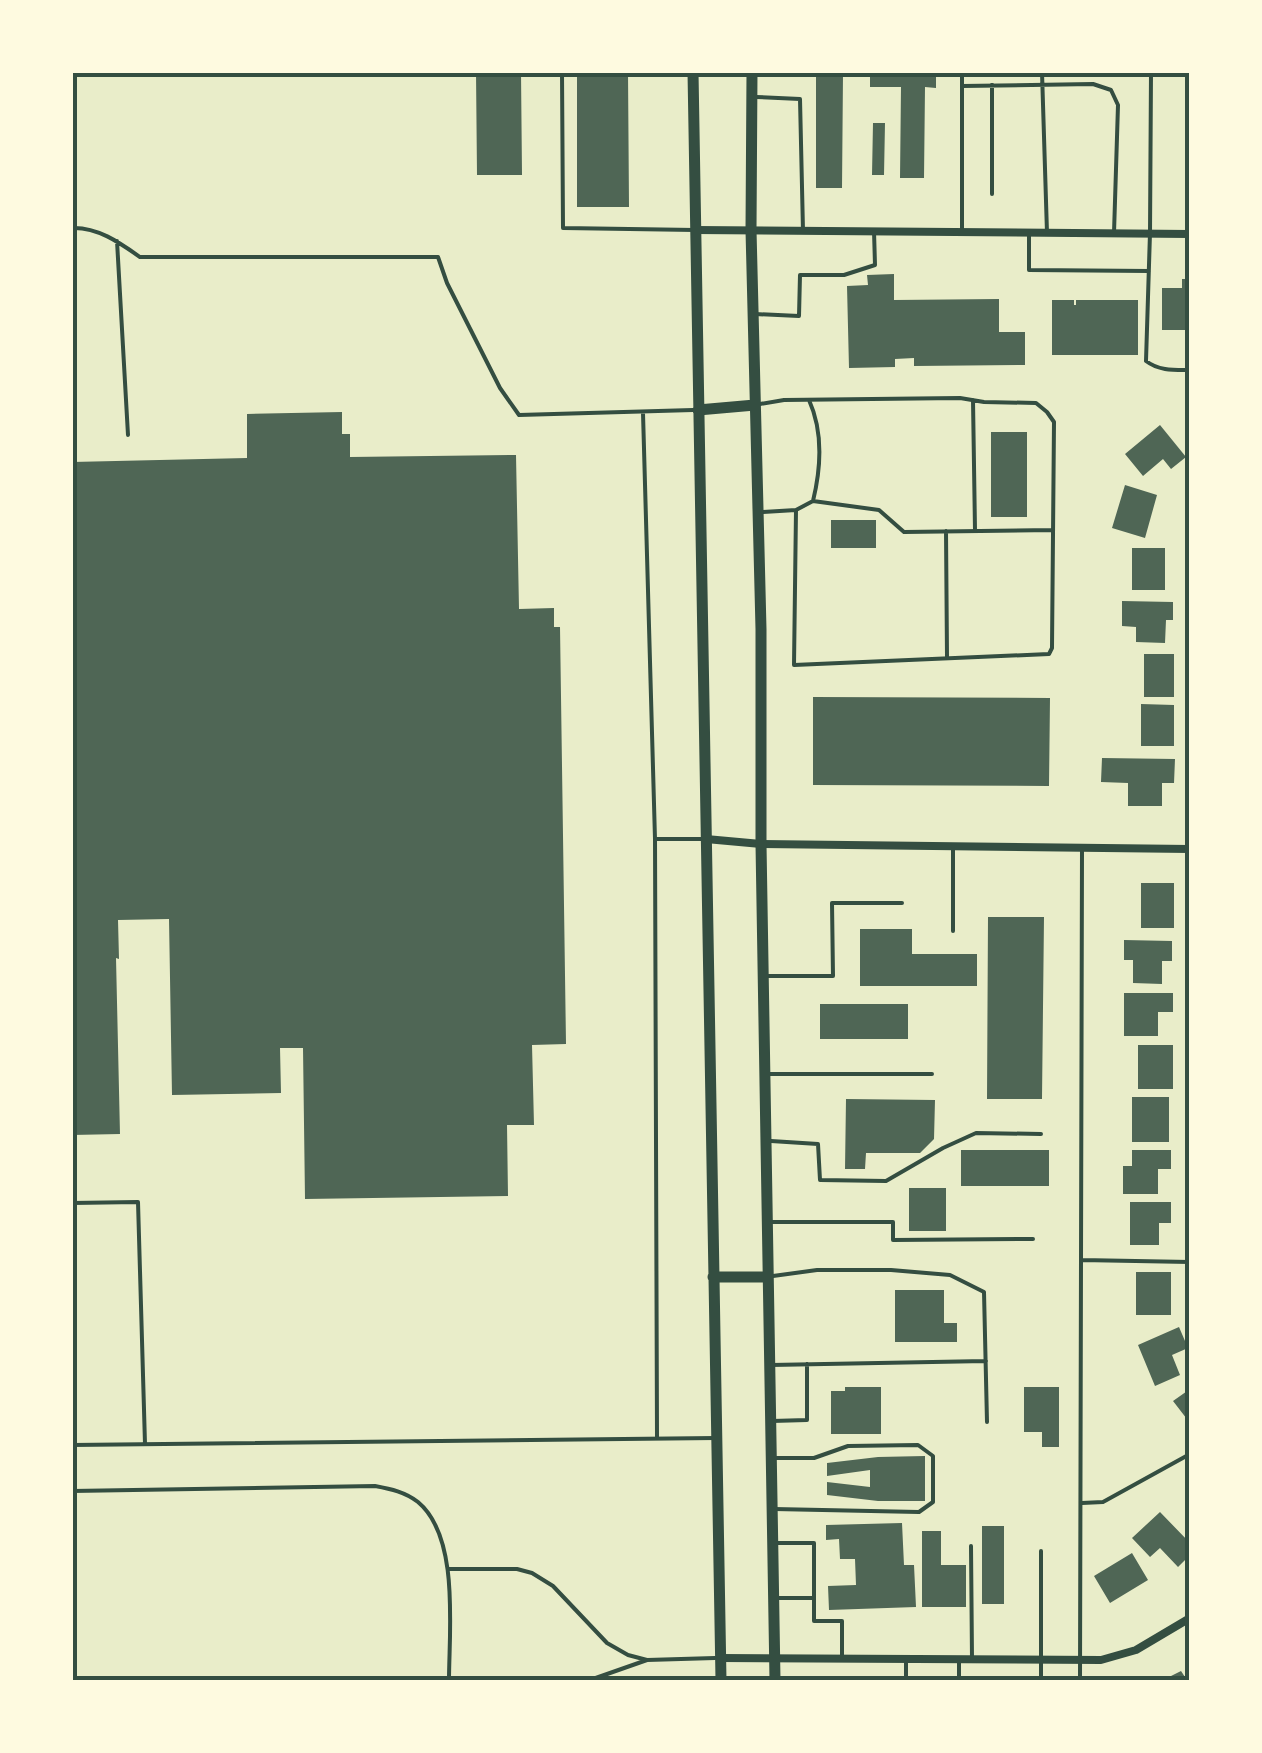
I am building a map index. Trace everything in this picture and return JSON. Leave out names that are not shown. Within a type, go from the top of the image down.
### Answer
[{"type":"main road","points":[[693,72],[720,1680]]},
{"type":"main road","points":[[752,72],[751,230],[761,629],[775,1680]]},
{"type":"main road","points":[[698,410],[756,405]]},
{"type":"main road","points":[[713,1277],[768,1277]]},
{"type":"street","points":[[694,230],[1190,234]]},
{"type":"street","points":[[706,839],[761,844],[1190,849]]},
{"type":"street","points":[[720,1658],[1102,1660],[1136,1650],[1190,1618]]},
{"type":"lane","points":[[562,72],[563,228],[694,230]]},
{"type":"lane","points":[[962,72],[962,232]]},
{"type":"lane","points":[[1042,72],[1046,232]]},
{"type":"lane","points":[[1151,72],[1146,361],[1162,369],[1190,370]]},
{"type":"lane","points":[[962,86],[1093,84],[1111,90],[1118,105],[1114,233]]},
{"type":"lane","points":[[992,85],[992,194]]},
{"type":"lane","points":[[752,97],[800,99],[802,231]]},
{"type":"lane","points":[[72,228],[84,228],[117,241],[140,258],[438,258],[504,397],[519,416],[698,410]]},
{"type":"lane","points":[[753,314],[800,316],[800,275],[844,275],[875,265],[874,231]]},
{"type":"lane","points":[[1029,232],[1029,270],[1149,270]]},
{"type":"lane","points":[[117,241],[128,435]]},
{"type":"lane","points":[[756,405],[784,400],[960,398],[1036,404],[1047,412],[1054,422],[1049,654],[794,665],[796,510]]},
{"type":"lane","points":[[809,400],[819,426],[818,482],[813,501]]},
{"type":"lane","points":[[973,400],[975,531]]},
{"type":"lane","points":[[643,413],[654,839],[656,1438]]},
{"type":"lane","points":[[758,512],[796,510],[813,501],[879,510],[904,532],[1053,530]]},
{"type":"lane","points":[[946,532],[947,659]]},
{"type":"lane","points":[[654,839],[706,839]]},
{"type":"lane","points":[[953,846],[954,931]]},
{"type":"lane","points":[[1080,1680],[1082,848]]},
{"type":"lane","points":[[763,976],[833,976],[832,903],[902,903]]},
{"type":"lane","points":[[765,1074],[932,1074]]},
{"type":"lane","points":[[766,1141],[818,1144],[820,1180],[886,1181],[976,1133],[1041,1134]]},
{"type":"lane","points":[[72,1203],[138,1202],[145,1444]]},
{"type":"lane","points":[[768,1222],[892,1222],[892,1240],[1033,1239]]},
{"type":"lane","points":[[1081,1260],[1190,1262]]},
{"type":"lane","points":[[768,1277],[818,1270],[891,1270],[950,1275],[984,1292],[987,1422]]},
{"type":"lane","points":[[770,1364],[986,1361]]},
{"type":"lane","points":[[770,1421],[807,1420],[807,1364]]},
{"type":"lane","points":[[72,1445],[716,1438]]},
{"type":"lane","points":[[771,1458],[814,1458],[848,1446],[918,1445],[933,1456],[933,1502],[918,1512],[772,1509]]},
{"type":"lane","points":[[1080,1503],[1103,1502],[1190,1454]]},
{"type":"lane","points":[[72,1491],[375,1486],[401,1491],[421,1504],[440,1532],[449,1569],[449,1680]]},
{"type":"lane","points":[[772,1544],[814,1543],[814,1621],[842,1622],[842,1659]]},
{"type":"lane","points":[[971,1546],[972,1660]]},
{"type":"lane","points":[[1041,1551],[1041,1680]]},
{"type":"lane","points":[[449,1569],[532,1572],[552,1586],[608,1643],[628,1655],[647,1660],[720,1658]]},
{"type":"lane","points":[[773,1598],[814,1598]]},
{"type":"lane","points":[[906,1659],[906,1680]]},
{"type":"lane","points":[[590,1680],[647,1660]]},
{"type":"lane","points":[[959,1660],[960,1680]]},
{"type":"building","points":[[476,72],[521,72],[522,175],[477,175]]},
{"type":"building","points":[[577,72],[628,72],[629,207],[577,207]]},
{"type":"building","points":[[870,72],[936,73],[936,88],[925,87],[924,178],[900,178],[901,87],[870,87]]},
{"type":"building","points":[[816,73],[843,74],[842,188],[816,188]]},
{"type":"building","points":[[873,123],[885,123],[884,175],[872,175]]},
{"type":"building","points":[[894,274],[894,300],[999,299],[999,332],[1025,332],[1025,365],[914,366],[914,358],[895,359],[895,367],[849,368],[847,286],[868,285],[867,275]]},
{"type":"building","points":[[1182,279],[1190,279],[1190,330],[1162,330],[1162,288],[1182,288]]},
{"type":"building","points":[[1052,300],[1074,300],[1076,305],[1076,300],[1138,300],[1138,355],[1052,355]]},
{"type":"building","points":[[342,412],[342,434],[350,434],[350,457],[516,455],[519,609],[554,608],[554,627],[560,627],[566,1044],[532,1045],[534,1125],[507,1125],[508,1196],[305,1199],[303,1048],[280,1048],[281,1093],[172,1095],[169,919],[118,920],[120,1134],[72,1135],[72,462],[247,458],[247,414]]},
{"type":"building","points":[[1160,425],[1186,457],[1171,469],[1163,459],[1143,476],[1125,454]]},
{"type":"building","points":[[991,432],[1027,432],[1027,517],[991,517]]},
{"type":"building","points":[[1125,485],[1157,495],[1145,538],[1112,528]]},
{"type":"building","points":[[831,520],[876,520],[876,548],[831,548]]},
{"type":"building","points":[[1132,548],[1165,548],[1165,590],[1132,590]]},
{"type":"building","points":[[1122,601],[1173,602],[1173,620],[1166,620],[1165,643],[1136,642],[1136,627],[1122,626]]},
{"type":"building","points":[[1144,654],[1174,654],[1174,697],[1144,697]]},
{"type":"building","points":[[813,697],[1050,698],[1049,786],[813,785]]},
{"type":"building","points":[[1141,704],[1174,705],[1174,746],[1141,746]]},
{"type":"building","points":[[1102,758],[1175,759],[1174,783],[1162,783],[1162,806],[1128,806],[1128,783],[1101,782]]},
{"type":"building","points":[[1141,883],[1174,883],[1174,928],[1141,928]]},
{"type":"building","points":[[988,917],[1044,917],[1042,1099],[987,1099]]},
{"type":"building","points":[[860,929],[912,929],[912,954],[977,954],[977,986],[860,986]]},
{"type":"building","points":[[1124,940],[1172,941],[1172,961],[1162,961],[1162,984],[1133,983],[1133,960],[1124,960]]},
{"type":"building","points":[[1124,993],[1173,993],[1173,1012],[1158,1012],[1158,1036],[1124,1036]]},
{"type":"building","points":[[820,1004],[908,1004],[908,1039],[820,1039]]},
{"type":"building","points":[[1138,1045],[1173,1045],[1173,1089],[1138,1089]]},
{"type":"building","points":[[1132,1097],[1169,1097],[1169,1142],[1132,1142]]},
{"type":"building","points":[[846,1099],[935,1100],[934,1139],[920,1153],[866,1153],[865,1169],[845,1169]]},
{"type":"building","points":[[961,1150],[1049,1150],[1049,1186],[961,1186]]},
{"type":"building","points":[[1132,1150],[1171,1150],[1171,1169],[1158,1169],[1158,1194],[1123,1194],[1123,1166],[1132,1166]]},
{"type":"building","points":[[909,1188],[946,1188],[946,1231],[909,1231]]},
{"type":"building","points":[[1130,1202],[1171,1202],[1171,1223],[1159,1223],[1159,1245],[1130,1245]]},
{"type":"building","points":[[1136,1272],[1171,1272],[1171,1315],[1136,1315]]},
{"type":"building","points":[[895,1290],[944,1290],[944,1323],[957,1323],[957,1342],[895,1342]]},
{"type":"building","points":[[1179,1327],[1188,1348],[1172,1355],[1180,1375],[1155,1386],[1138,1345]]},
{"type":"building","points":[[845,1387],[881,1387],[881,1434],[831,1434],[831,1391],[845,1391]]},
{"type":"building","points":[[1024,1387],[1059,1387],[1059,1447],[1042,1447],[1042,1432],[1024,1432]]},
{"type":"building","points":[[1190,1389],[1190,1423],[1173,1401]]},
{"type":"building","points":[[925,1456],[925,1501],[827,1495],[827,1482],[870,1487],[870,1470],[827,1476],[827,1463]]},
{"type":"building","points":[[1160,1512],[1190,1543],[1190,1555],[1178,1567],[1160,1548],[1150,1557],[1132,1538]]},
{"type":"building","points":[[902,1523],[904,1565],[914,1565],[916,1607],[829,1610],[828,1586],[856,1585],[855,1559],[840,1559],[839,1539],[826,1540],[826,1525]]},
{"type":"building","points":[[982,1526],[1004,1526],[1004,1604],[982,1604]]},
{"type":"building","points":[[922,1531],[941,1531],[941,1565],[966,1565],[966,1607],[922,1607]]},
{"type":"building","points":[[1132,1553],[1148,1580],[1110,1603],[1094,1576]]},
{"type":"building","points":[[1181,1671],[1187,1680],[1163,1680]]}]
